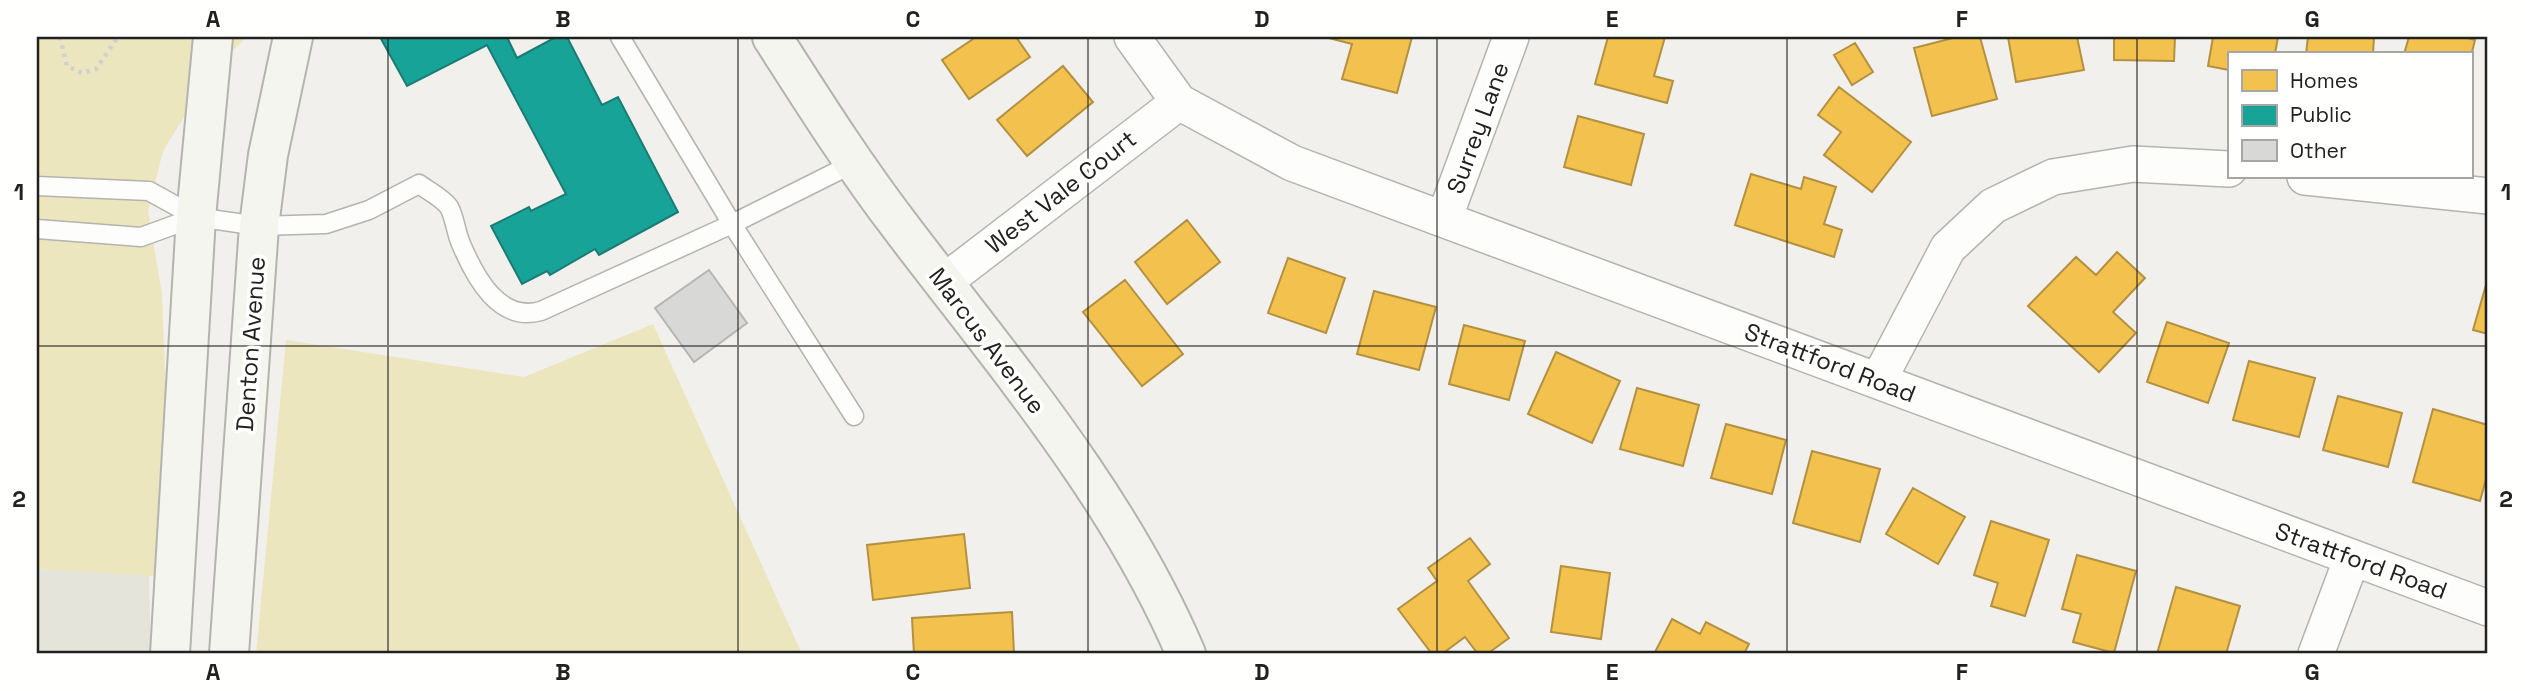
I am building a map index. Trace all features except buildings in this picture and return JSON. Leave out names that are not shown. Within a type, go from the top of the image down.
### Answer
[{"type":"main road","points":[[170,654],[196,217],[213,37]]},
{"type":"main road","name":"Denton Avenue","points":[[229,654],[259,226],[268,155],[293,37]]},
{"type":"main road","name":"Marcus Avenue","points":[[772,37],[854,163],[1030,396],[1111,512],[1165,604],[1186,654]]},
{"type":"street","points":[[1132,37],[1178,102]]},
{"type":"street","name":"Surrey Lane","points":[[1444,219],[1511,37]]},
{"type":"street","name":"Strattford Road","points":[[1178,102],[1292,163],[2488,608]]},
{"type":"street","name":"West Vale Court","points":[[944,282],[1178,102]]},
{"type":"street","points":[[1878,381],[1948,248],[1993,206],[2053,177],[2133,164],[2228,169]]},
{"type":"street","points":[[2315,178],[2488,196]]},
{"type":"street","points":[[2316,654],[2352,558]]},
{"type":"lane","points":[[621,37],[732,224],[854,416]]},
{"type":"lane","points":[[37,186],[149,191],[196,217],[259,226],[327,224],[369,210],[419,184],[449,206],[461,244],[494,300],[509,310],[525,313],[541,311],[732,224],[854,163]]},
{"type":"lane","points":[[37,229],[141,237],[196,217]]},
{"type":"path","points":[[60,37],[67,66],[82,74],[96,69],[118,37]]},
{"type":"shaded area","points":[[37,37],[246,37],[208,78],[163,151],[148,211],[162,294],[173,577],[37,569]]},
{"type":"shaded area","points":[[653,324],[802,654],[256,654],[286,340],[524,377]]},
{"type":"shaded area","points":[[37,569],[149,575],[151,654],[37,654]]}]
